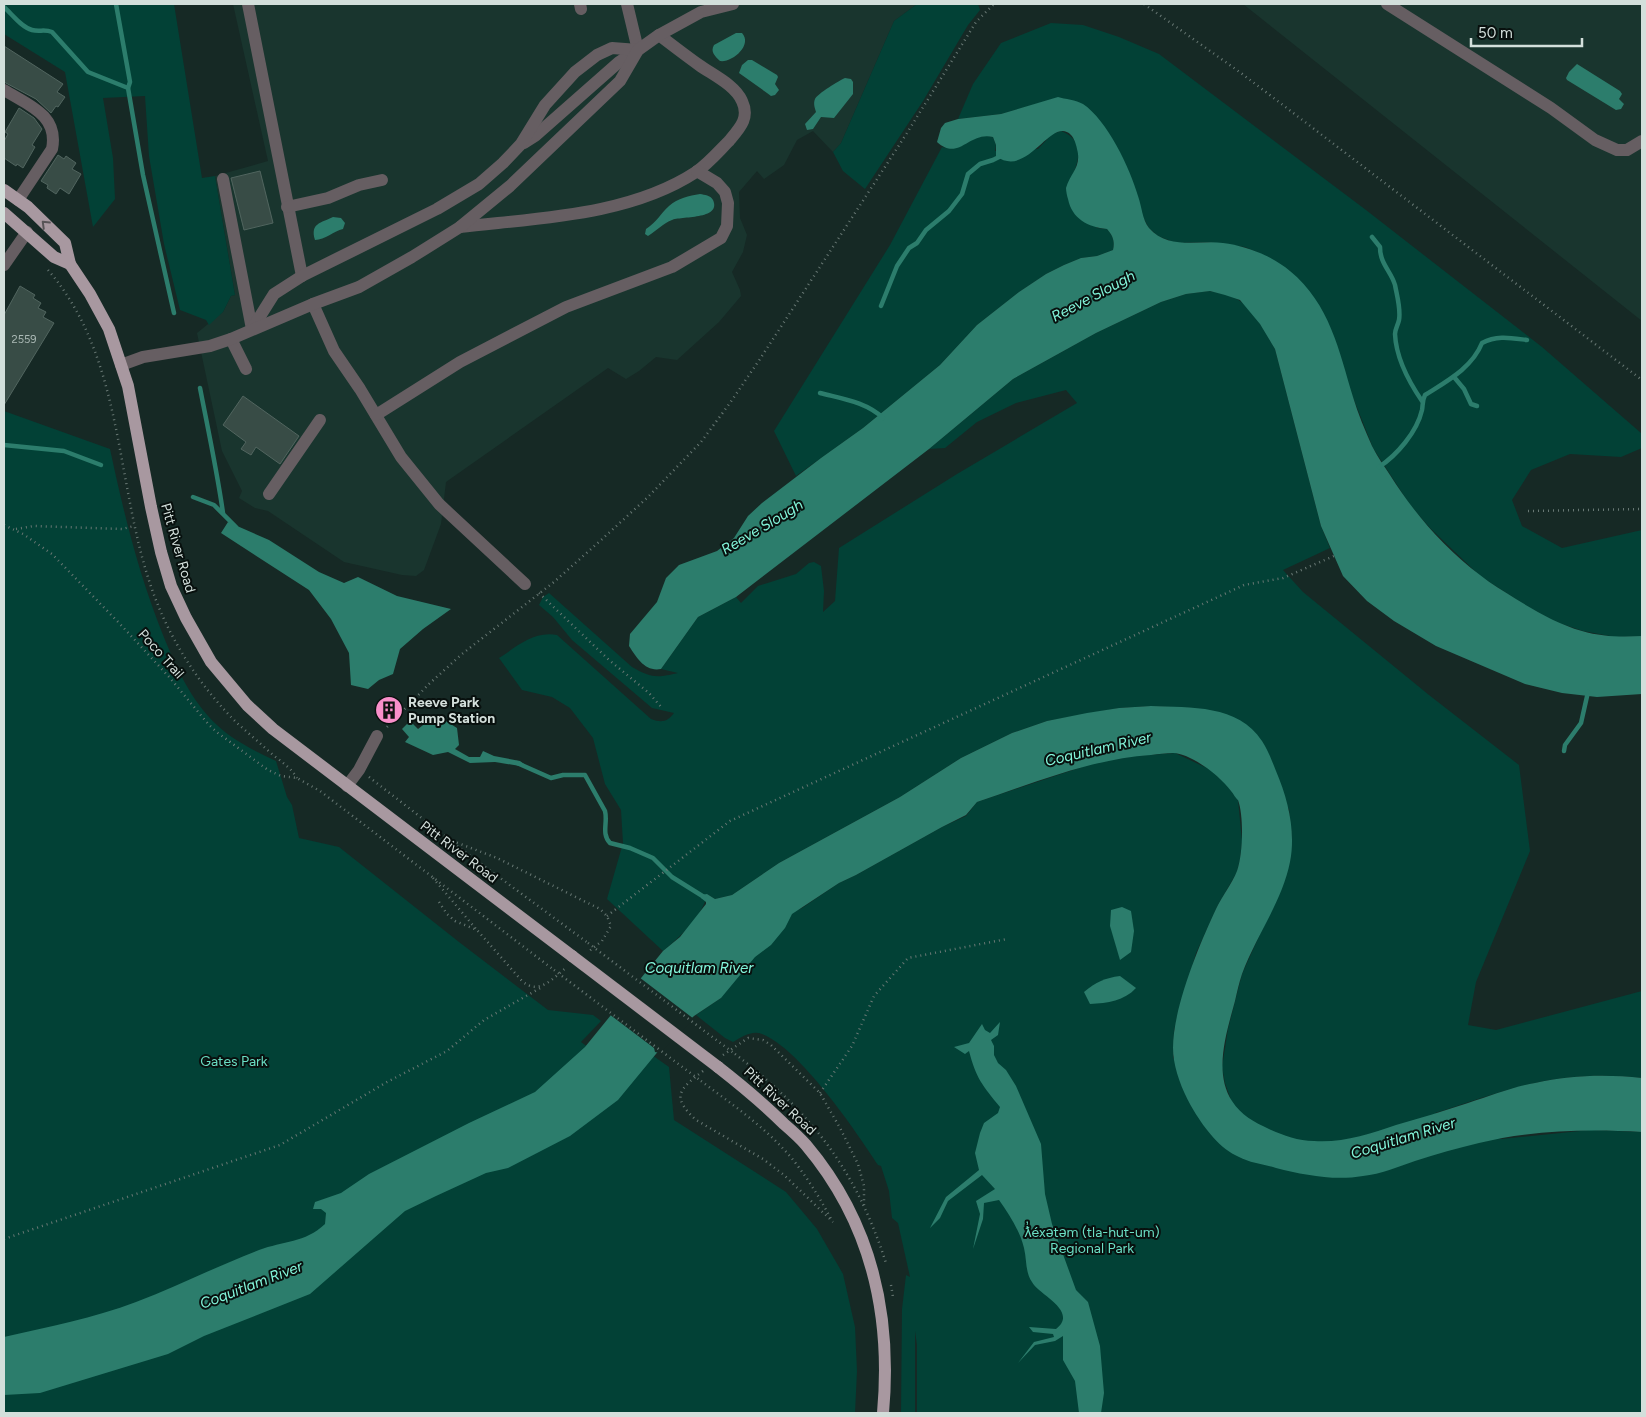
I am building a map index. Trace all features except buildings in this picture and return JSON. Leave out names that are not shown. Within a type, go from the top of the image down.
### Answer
[{"type":"main road","name":"Pitt River Road","points":[[4,190],[28,207],[65,243],[70,264],[90,294],[109,329],[128,386],[161,552],[172,586],[186,618],[211,662],[247,705],[273,729],[754,1095],[806,1144],[840,1192],[864,1243],[875,1279],[884,1322],[886,1358],[883,1413]]},
{"type":"main road","name":"Pitt River Road","points":[[4,213],[54,257],[70,264]]},
{"type":"lane","points":[[248,4],[302,276]]},
{"type":"lane","points":[[121,365],[143,357],[210,346],[359,287],[412,257],[460,226],[510,186],[620,81],[638,50],[627,4]]},
{"type":"lane","points":[[252,329],[274,294],[302,276],[437,209],[479,184],[522,144],[534,136],[619,62],[659,35],[701,12],[733,4]]},
{"type":"lane","points":[[1387,4],[1551,108],[1595,140],[1617,150],[1627,150],[1642,141]]},
{"type":"lane","points":[[460,226],[602,209],[647,196],[697,171],[723,147],[742,126],[746,111],[742,99],[728,85],[659,35]]},
{"type":"lane","points":[[522,144],[545,105],[574,72],[597,55],[612,48],[638,50]]},
{"type":"lane","points":[[4,90],[42,113],[49,122],[54,139],[52,149],[18,200]]},
{"type":"lane","points":[[376,415],[460,362],[566,307],[672,267],[721,238],[727,221],[728,203],[725,192],[717,183],[697,171]]},
{"type":"lane","points":[[223,179],[252,329]]},
{"type":"lane","points":[[287,208],[328,198],[359,185],[382,180]]},
{"type":"lane","points":[[4,265],[26,232]]},
{"type":"lane","points":[[313,304],[334,351],[401,457],[439,504],[525,584]]},
{"type":"lane","points":[[231,339],[246,369]]},
{"type":"lane","points":[[269,494],[320,420]]},
{"type":"lane","points":[[347,786],[359,770],[377,736]]},
{"type":"path","points":[[377,736],[462,654],[539,594],[620,522],[701,442],[760,359],[907,133],[976,22],[994,4]]},
{"type":"path","points":[[1144,4],[1241,74],[1642,380]]},
{"type":"path","points":[[1528,511],[1642,509]]},
{"type":"path","name":"Poco Trail","points":[[4,525],[52,554],[120,624],[218,733],[268,770],[281,776],[297,778],[320,790],[430,873]]},
{"type":"path","points":[[14,530],[34,526],[122,530],[134,526]]},
{"type":"path","points":[[607,916],[730,821],[1244,585],[1283,578],[1334,556]]},
{"type":"path","points":[[539,594],[609,660],[649,692],[662,708]]},
{"type":"path","points":[[359,770],[734,1054]]},
{"type":"path","points":[[430,873],[478,930]]},
{"type":"path","points":[[430,873],[745,1115],[793,1160],[819,1197],[833,1222]]},
{"type":"path","points":[[820,1093],[852,1046],[874,996],[908,958],[1007,939]]},
{"type":"path","points":[[4,1239],[280,1145],[387,1082],[447,1051],[484,1020],[542,986]]},
{"type":"shaded area","points":[[233,4],[917,4],[894,21],[841,143],[833,152],[813,131],[797,140],[784,165],[764,179],[757,171],[739,192],[740,218],[747,235],[743,252],[732,272],[741,296],[719,322],[677,360],[656,357],[626,379],[608,368],[446,482],[441,524],[424,570],[416,576],[402,575],[344,562],[268,511],[255,508],[239,498],[242,491],[222,451],[197,333],[223,312],[231,296],[235,295],[215,176],[268,161]]},
{"type":"shaded area","points":[[1243,4],[1642,4],[1642,321]]},
{"type":"green space","points":[[4,4],[174,4],[202,178],[215,176],[235,295],[231,296],[223,312],[209,325],[206,320],[180,310],[164,244],[149,156],[145,96],[103,98],[113,158],[115,199],[93,227],[65,72],[4,34]]},
{"type":"green space","points":[[917,4],[978,4],[980,10],[968,25],[923,101],[865,189],[843,171],[833,152],[841,143],[894,21]]},
{"type":"green space","points":[[1051,23],[1083,25],[1119,37],[1159,54],[1366,210],[1542,347],[1641,433],[1642,448],[1621,457],[1570,454],[1531,470],[1512,500],[1522,526],[1562,548],[1642,530],[1642,636],[1615,637],[1583,631],[1556,622],[1480,576],[1430,528],[1410,505],[1373,448],[1354,400],[1290,271],[1245,247],[1208,242],[1176,243],[1158,236],[1149,228],[1144,219],[1108,132],[1058,98],[1001,114],[958,119],[973,84],[1001,43]]},
{"type":"green space","points":[[1061,131],[1070,136],[1078,149],[1074,173],[1066,189],[1097,228],[1107,229],[1114,241],[1113,250],[1097,256],[1081,258],[1064,265],[1046,274],[1019,292],[977,325],[940,365],[863,428],[796,476],[774,431],[890,245],[942,147],[957,148],[973,139],[985,136],[993,137],[996,145],[995,151],[1038,149],[1052,134]]},
{"type":"green space","name":"ƛ̓éxətəm (tla-hut-um) Regional Park","points":[[1209,291],[1225,294],[1240,301],[1260,323],[1275,349],[1321,526],[1330,548],[1283,570],[1303,592],[1429,695],[1519,765],[1530,851],[1476,982],[1468,1025],[1496,1030],[1642,991],[1642,1078],[1588,1076],[1548,1080],[1510,1089],[1435,1113],[1501,1139],[1590,1130],[1642,1132],[1642,1413],[917,1413],[917,1345],[915,1331],[915,1413],[901,1413],[902,1309],[906,1275],[910,1277],[898,1223],[892,1218],[889,1191],[881,1166],[878,1165],[826,1092],[793,1056],[777,1042],[762,1034],[755,1033],[733,1042],[696,1015],[721,998],[694,951],[802,908],[839,883],[966,816],[977,802],[1094,763],[1135,756],[1175,753],[1209,769],[1226,784],[1238,800],[1242,841],[1237,872],[1218,905],[1196,953],[1174,1030],[1173,1058],[1231,1100],[1222,1067],[1228,1029],[1242,974],[1284,881],[1290,861],[1292,838],[1289,809],[1191,708],[1151,706],[1119,708],[1047,721],[1012,733],[961,758],[900,797],[779,863],[732,895],[715,899],[707,894],[705,902],[696,918],[663,951],[607,899],[623,843],[621,810],[605,784],[593,738],[570,708],[552,697],[522,690],[499,658],[533,637],[548,634],[557,635],[651,719],[658,721],[667,720],[674,713],[652,708],[572,640],[553,617],[539,605],[543,597],[549,593],[632,667],[654,676],[678,673],[661,669],[698,617],[736,597],[741,603],[758,586],[796,574],[809,563],[814,562],[821,566],[824,591],[823,612],[835,601],[839,548],[957,474],[1077,403],[1066,390],[1016,403],[977,422],[945,448],[929,449],[1013,379],[1096,333],[1161,302],[1186,294]]},
{"type":"green space","name":"Gates Park","points":[[4,411],[110,449],[126,520],[139,566],[154,612],[179,671],[199,705],[217,725],[238,741],[276,761],[287,797],[292,805],[299,838],[339,847],[548,1010],[593,1015],[601,1021],[581,1042],[625,1074],[652,1055],[669,1067],[674,1120],[786,1192],[817,1229],[843,1274],[855,1327],[857,1371],[855,1413],[4,1413]]},
{"type":"water","points":[[736,33],[742,33],[745,38],[743,48],[730,59],[720,61],[713,52],[714,45]]},
{"type":"water","points":[[748,60],[752,60],[777,75],[775,84],[779,90],[775,95],[771,96],[739,73],[742,65]]},
{"type":"water","points":[[1577,64],[1620,91],[1622,94],[1619,99],[1624,104],[1621,109],[1616,110],[1567,80],[1569,72]]},
{"type":"water","points":[[845,78],[851,79],[853,82],[853,94],[834,118],[821,117],[813,129],[807,130],[805,124],[816,112],[815,99]]},
{"type":"water","name":"Reeve Slough","points":[[1058,97],[1083,104],[1101,121],[1129,172],[1143,217],[1149,228],[1157,235],[1174,242],[1214,242],[1250,249],[1267,256],[1283,266],[1304,284],[1324,313],[1331,329],[1357,410],[1372,446],[1399,489],[1430,529],[1467,565],[1484,578],[1540,613],[1565,625],[1590,633],[1612,636],[1642,636],[1642,694],[1597,697],[1562,693],[1525,684],[1436,646],[1394,621],[1367,601],[1343,576],[1321,526],[1275,349],[1260,324],[1240,300],[1210,291],[1186,294],[1161,302],[1096,333],[1013,379],[929,449],[736,597],[698,617],[661,669],[650,668],[642,663],[629,646],[630,634],[657,602],[666,578],[679,565],[717,551],[734,538],[748,516],[762,503],[863,428],[940,365],[977,325],[1019,292],[1046,274],[1064,265],[1081,258],[1097,256],[1113,250],[1113,239],[1107,229],[1082,221],[1070,206],[1066,188],[1078,161],[1075,143],[1071,135],[1063,131],[1055,133],[1029,155],[1018,160],[1008,161],[996,156],[996,145],[993,137],[977,138],[958,148],[952,149],[937,142],[941,128],[945,123],[958,119],[1001,114]]},
{"type":"water","points":[[700,194],[712,198],[714,206],[712,211],[699,216],[672,220],[648,236],[645,234],[646,229],[672,203]]},
{"type":"water","points":[[333,217],[341,218],[345,223],[343,229],[322,239],[315,240],[315,227]]},
{"type":"water","points":[[228,522],[269,540],[319,572],[344,583],[358,577],[397,596],[451,609],[423,629],[400,649],[393,674],[379,680],[368,689],[351,685],[349,653],[331,619],[309,590],[221,533]]},
{"type":"water","name":"Coquitlam River","points":[[1151,706],[1212,710],[1240,720],[1252,729],[1264,744],[1270,756],[1290,815],[1292,850],[1286,877],[1275,905],[1242,974],[1223,1051],[1222,1065],[1226,1090],[1232,1101],[1244,1114],[1263,1126],[1291,1137],[1308,1141],[1335,1141],[1366,1135],[1526,1085],[1575,1077],[1615,1076],[1642,1078],[1642,1132],[1580,1131],[1519,1135],[1455,1149],[1376,1174],[1341,1178],[1308,1175],[1252,1162],[1232,1153],[1219,1144],[1198,1118],[1179,1080],[1175,1067],[1173,1044],[1175,1025],[1193,962],[1216,909],[1232,881],[1239,864],[1242,835],[1240,807],[1238,800],[1220,779],[1189,757],[1173,753],[1129,757],[1063,773],[977,802],[966,815],[839,883],[792,914],[785,928],[771,945],[755,957],[721,998],[694,1016],[665,1043],[618,1100],[570,1136],[508,1168],[486,1173],[405,1211],[310,1294],[204,1336],[168,1354],[40,1393],[4,1395],[4,1337],[71,1322],[120,1308],[259,1250],[310,1235],[325,1224],[326,1213],[321,1209],[313,1209],[315,1202],[341,1193],[369,1174],[535,1092],[585,1047],[663,951],[680,937],[706,904],[701,895],[707,894],[715,899],[732,895],[779,863],[900,797],[961,758],[1012,733],[1047,721],[1087,713]]},
{"type":"water","points":[[436,715],[457,728],[459,745],[455,749],[469,757],[480,757],[483,751],[494,756],[520,761],[524,764],[520,766],[495,762],[470,763],[448,752],[433,755],[405,742],[409,737],[402,729],[410,721],[418,729]]},
{"type":"water","points":[[1122,907],[1131,911],[1134,931],[1131,952],[1120,960],[1110,926],[1111,910]]},
{"type":"water","points":[[1120,976],[1136,988],[1126,996],[1115,1000],[1090,1004],[1084,992],[1101,981]]},
{"type":"water","points":[[1000,1022],[998,1035],[991,1040],[994,1046],[994,1055],[1016,1086],[1041,1144],[1045,1194],[1052,1224],[1076,1290],[1088,1302],[1100,1346],[1104,1393],[1101,1413],[1079,1413],[1075,1381],[1063,1360],[1063,1336],[1055,1341],[1035,1345],[1018,1363],[1034,1342],[1054,1337],[1053,1334],[1033,1332],[1029,1327],[1056,1329],[1062,1322],[1063,1316],[1055,1304],[1032,1282],[1027,1270],[1020,1235],[999,1200],[984,1203],[983,1219],[973,1249],[980,1214],[976,1201],[995,1189],[982,1175],[948,1201],[940,1218],[930,1228],[946,1197],[979,1170],[975,1153],[980,1133],[984,1123],[998,1113],[1000,1107],[980,1081],[969,1051],[965,1054],[954,1047],[969,1043],[982,1024],[985,1030],[990,1033]]},
{"type":"pier","points":[[639,977],[694,1019],[660,1053],[655,1052],[654,1048],[609,1014]]},
{"type":"waterway","points":[[116,4],[130,82],[128,88]]},
{"type":"waterway","points":[[4,7],[20,23],[28,28],[35,31],[52,32],[88,72],[128,88],[143,175],[174,313]]},
{"type":"waterway","points":[[881,306],[897,266],[909,248],[917,243],[926,230],[949,211],[962,194],[968,174],[980,164],[1003,155]]},
{"type":"waterway","points":[[1372,237],[1380,247],[1380,253],[1395,285],[1400,311],[1395,330],[1398,352],[1408,378],[1422,401]]},
{"type":"waterway","points":[[1379,467],[1393,456],[1411,435],[1422,410],[1425,395],[1465,367],[1478,352],[1482,343],[1499,338],[1527,340]]},
{"type":"waterway","points":[[1454,377],[1464,389],[1471,404],[1477,406]]},
{"type":"waterway","points":[[200,388],[223,513]]},
{"type":"waterway","points":[[820,393],[862,405],[883,418]]},
{"type":"waterway","points":[[4,445],[64,451],[101,465]]},
{"type":"waterway","points":[[193,497],[214,505],[236,527]]},
{"type":"waterway","points":[[1564,751],[1565,745],[1581,723],[1588,692]]},
{"type":"waterway","points":[[517,763],[551,778],[563,775],[585,775],[605,811],[605,832],[610,843],[630,848],[653,858],[672,877],[704,897]]},
{"type":"place","name":"Reeve Park Pump Station","points":[[389,710]]}]
